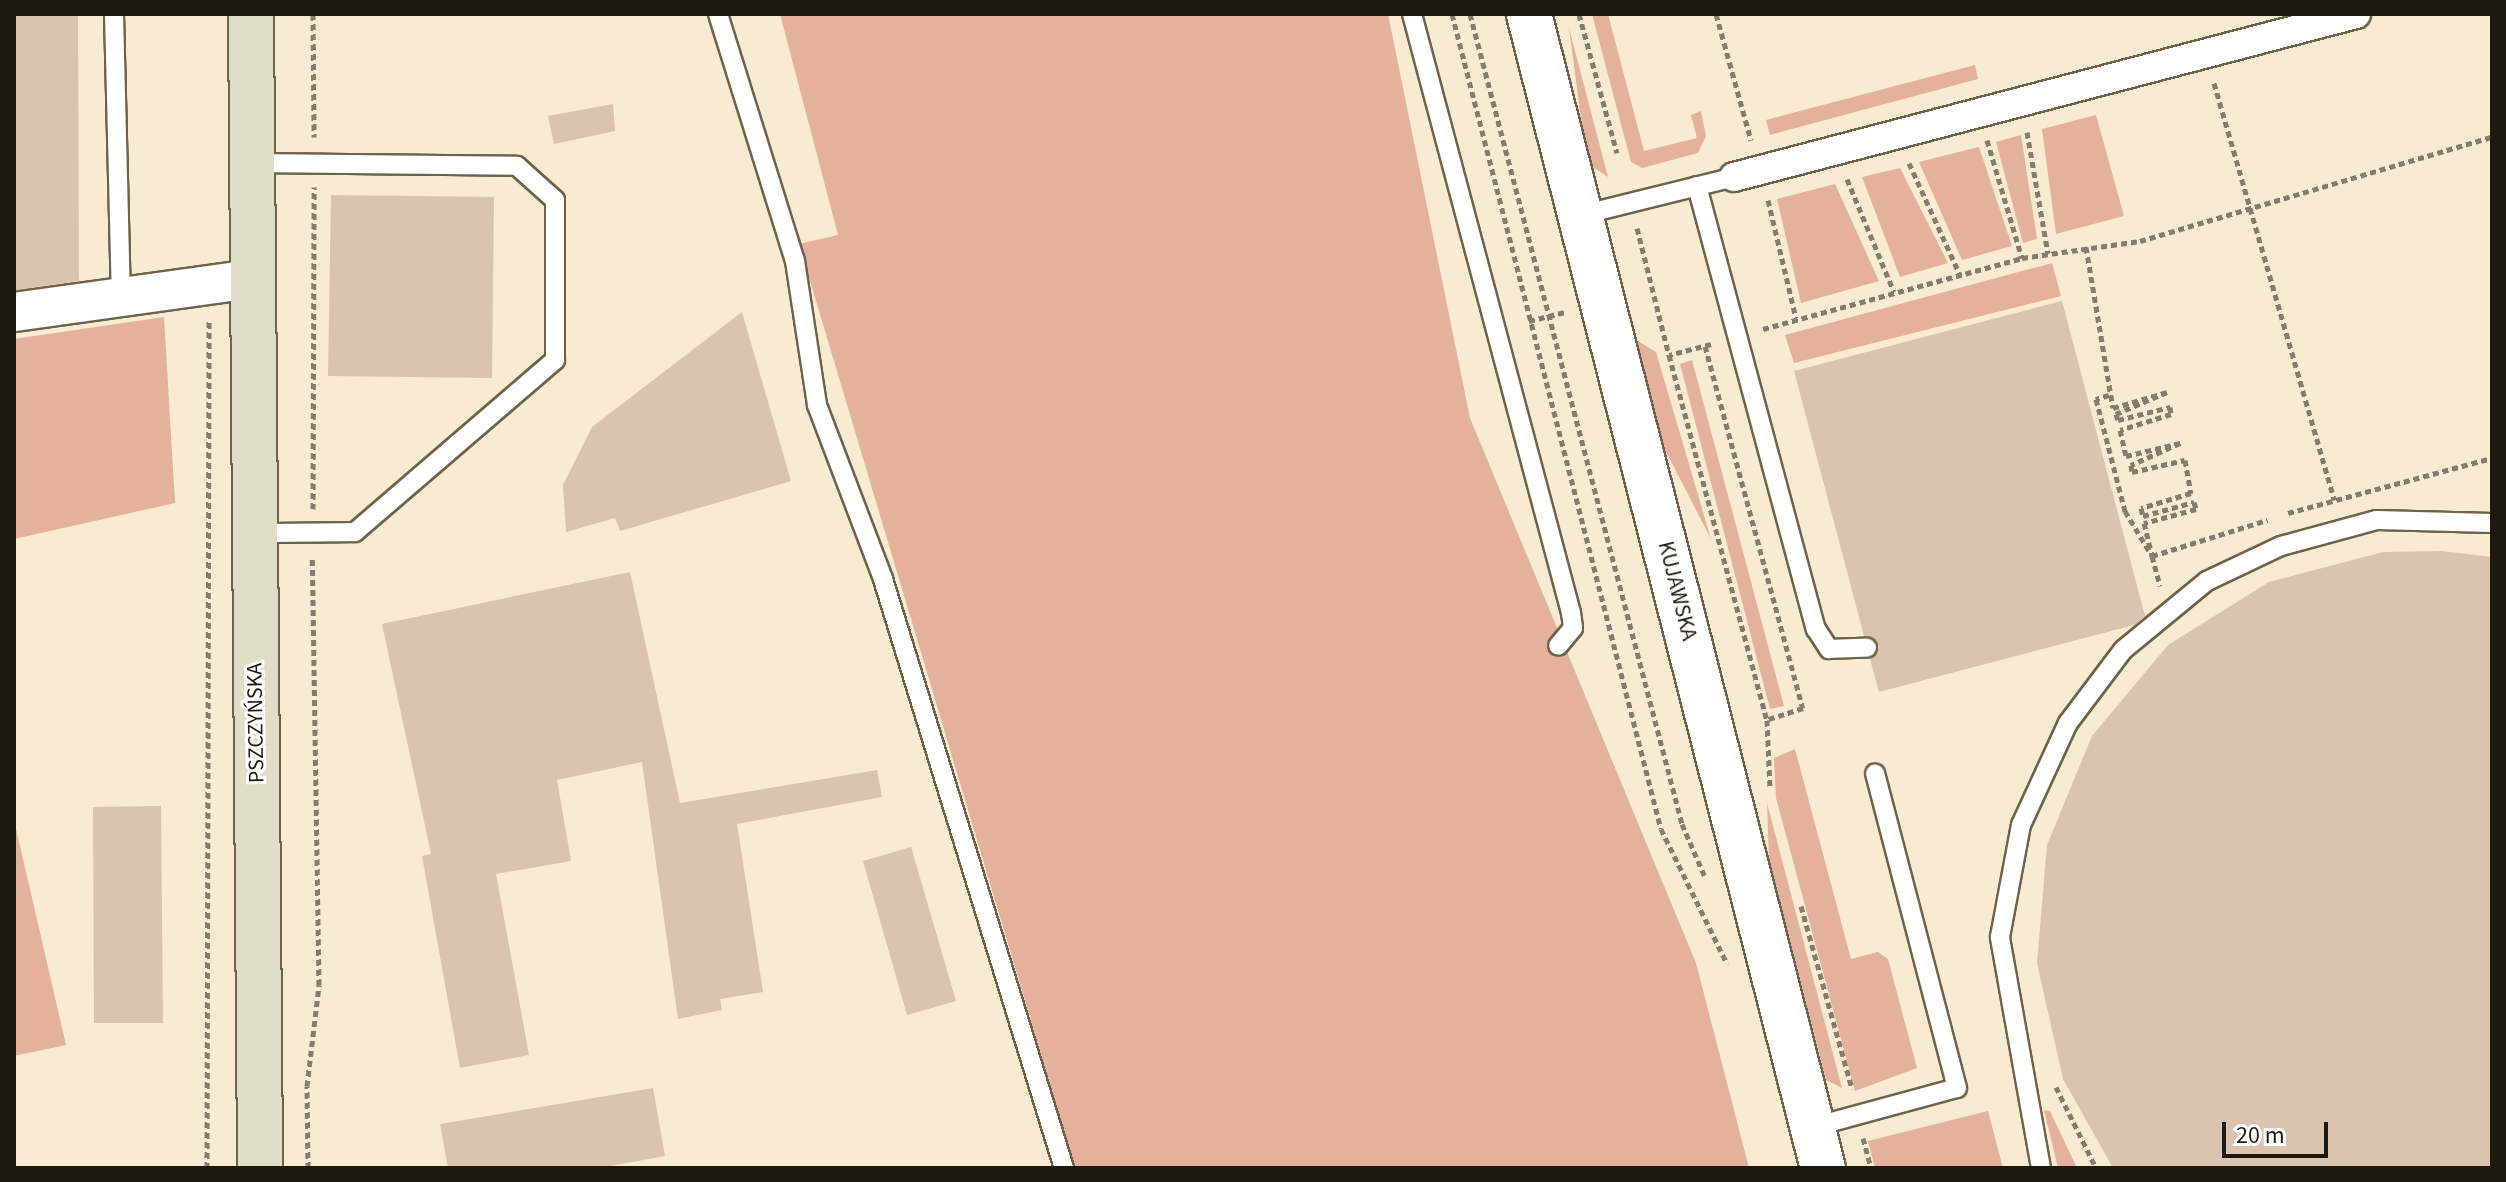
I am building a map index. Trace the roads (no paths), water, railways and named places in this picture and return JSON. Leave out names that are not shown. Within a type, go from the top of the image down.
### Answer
[{"type":"main road","name":"PSZCZYŃSKA","points":[[251,14],[252,533],[260,1168]]},
{"type":"street","name":"KUJAWSKA","points":[[1529,14],[1818,1148]]},
{"type":"street","points":[[1753,179],[1836,151],[2356,14]]},
{"type":"street","points":[[14,312],[251,279]]},
{"type":"lane","points":[[114,14],[121,295]]},
{"type":"lane","points":[[718,14],[795,261],[817,405],[883,579],[1064,1168]]},
{"type":"lane","points":[[1412,14],[1571,613],[1573,628],[1558,646]]},
{"type":"lane","points":[[251,163],[517,166],[555,200],[555,360],[355,532],[252,533]]},
{"type":"lane","points":[[1581,215],[1697,186],[1753,179]]},
{"type":"lane","points":[[1697,186],[1816,629],[1829,649],[1867,648]]},
{"type":"lane","points":[[2041,1168],[2000,937],[2021,825],[2068,723],[2123,650],[2207,581],[2281,546],[2377,520],[2492,523]]},
{"type":"lane","points":[[1818,1148],[1957,1088],[1875,773]]}]
